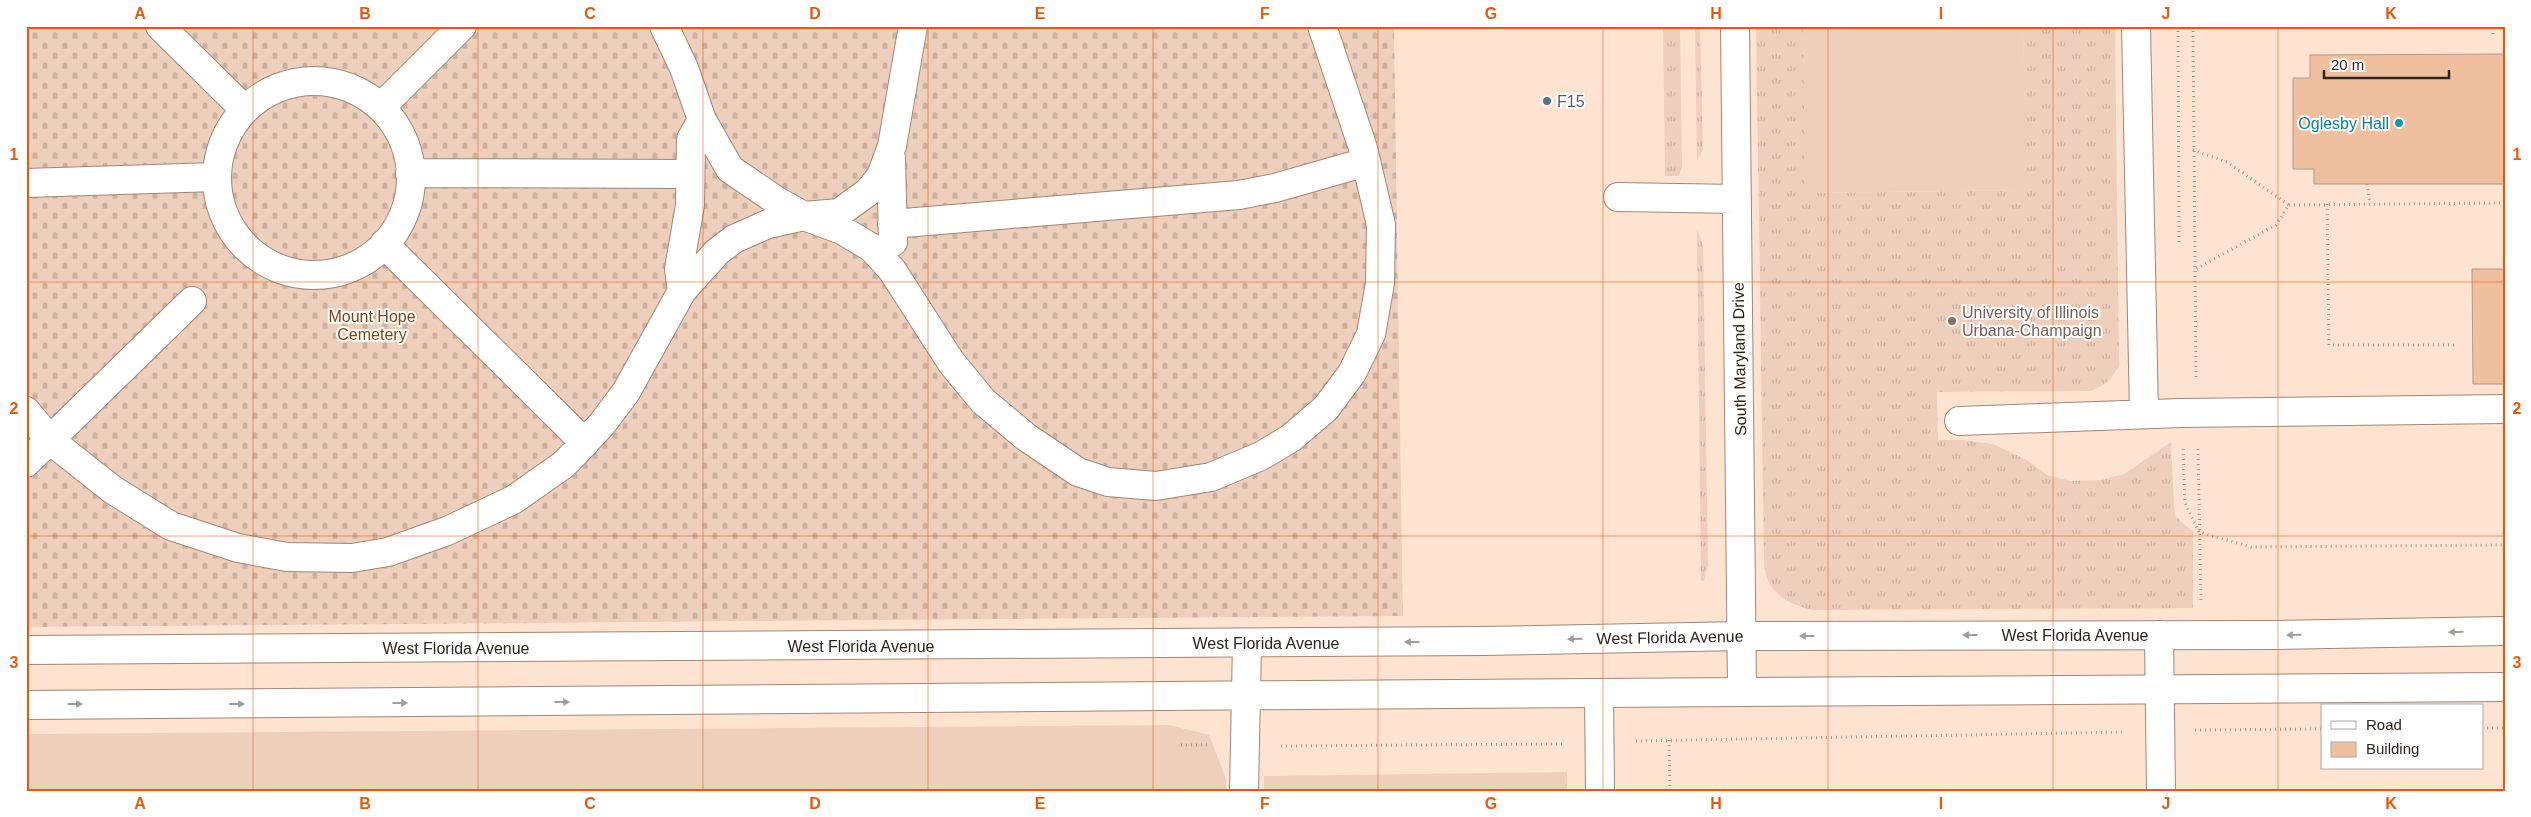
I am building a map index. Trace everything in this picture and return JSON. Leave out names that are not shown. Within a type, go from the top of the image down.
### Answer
[{"type":"main road","points":[[160,26],[245,110]]},
{"type":"main road","points":[[380,107],[462,26]]},
{"type":"main road","points":[[664,26],[684,68],[702,120],[730,170],[756,190],[804,216],[842,230],[872,248],[892,270],[951,362],[982,401],[1026,438],[1078,472],[1108,482],[1156,486],[1211,477],[1261,456],[1291,438],[1326,408],[1352,373],[1371,334],[1380,283],[1381,225],[1366,162],[1322,26]]},
{"type":"main road","points":[[904,289],[893,253],[892,146],[912,26]]},
{"type":"main road","name":"South Maryland Drive","points":[[1735,26],[1742,691]]},
{"type":"main road","points":[[2136,26],[2144,414]]},
{"type":"main road","points":[[322,81],[353,89],[380,107],[400,132],[410,164],[410,173],[409,196],[399,226],[378,250],[352,268],[321,274],[289,272],[260,259],[237,238],[221,210],[216,177],[221,147],[236,119],[245,110],[260,96],[290,83],[322,81]]},
{"type":"main road","points":[[682,291],[679,269],[690,205],[691,139],[702,120]]},
{"type":"main road","points":[[26,411],[51,441],[113,490],[171,526],[248,550],[287,556],[352,558],[388,552],[447,532],[513,500],[563,465],[585,443],[626,392],[682,291],[706,263],[734,239],[768,224],[804,216],[839,213],[868,192],[881,176],[892,146]]},
{"type":"main road","points":[[892,224],[1239,195],[1276,188],[1366,162]]},
{"type":"main road","points":[[410,173],[690,174]]},
{"type":"main road","points":[[26,183],[216,177]]},
{"type":"main road","points":[[1618,197],[1737,199]]},
{"type":"main road","points":[[384,244],[585,443]]},
{"type":"main road","points":[[26,463],[51,441],[192,301]]},
{"type":"main road","points":[[1959,421],[2144,414],[2505,409]]},
{"type":"main road","name":"West Florida Avenue","points":[[26,650],[1247,643],[1742,636],[2159,635],[2505,631]]},
{"type":"main road","points":[[2159,635],[2161,791]]},
{"type":"main road","points":[[1244,791],[1248,696],[1247,643]]},
{"type":"main road","points":[[26,705],[1742,691],[2505,687]]},
{"type":"main road","points":[[1599,693],[1600,791]]},
{"type":"path","points":[[2192,26],[2194,270],[2201,607]]},
{"type":"path","points":[[2493,26],[2493,34]]},
{"type":"path","points":[[2193,150],[2226,162],[2289,205],[2505,203]]},
{"type":"path","points":[[2367,184],[2370,204]]},
{"type":"path","points":[[2327,204],[2329,345],[2454,345]]},
{"type":"path","points":[[2194,270],[2276,225],[2289,205]]},
{"type":"path","points":[[2484,728],[2505,728]]},
{"type":"path","points":[[2192,730],[2321,729]]},
{"type":"path","points":[[1670,791],[1667,740],[2120,733]]},
{"type":"path","points":[[1292,746],[1553,744]]},
{"type":"shaded area","name":"University of Illinois Urbana-Champaign","points":[[1394,26],[2505,26],[2505,791],[26,791],[26,627],[1403,616]]},
{"type":"green space","name":"Mount Hope Cemetery","points":[[26,26],[1394,26],[1403,616],[26,627]]},
{"type":"green space","points":[[1663,26],[1680,26],[1682,166],[1679,176],[1665,176]]},
{"type":"green space","points":[[1695,26],[1700,26],[1703,150],[1697,161]]},
{"type":"green space","points":[[1756,26],[1803,26],[1806,193],[2026,190],[2023,26],[2115,26],[2119,365],[2114,375],[2108,381],[2090,391],[1937,392],[1938,440],[1962,440],[1993,444],[2027,460],[2047,475],[2071,481],[2101,480],[2124,474],[2171,442],[2176,517],[2193,532],[2193,608],[1813,610],[1785,600],[1773,588],[1765,572],[1764,561]]},
{"type":"green space","points":[[1803,26],[2023,26],[2027,190],[1805,193]]},
{"type":"green space","points":[[1697,229],[1703,245],[1708,565],[1704,581],[1701,580]]},
{"type":"green space","points":[[1169,725],[1209,735],[1226,779],[1227,791],[26,791],[26,734]]},
{"type":"green space","points":[[1567,772],[1567,791],[1264,791],[1264,776]]},
{"type":"building","name":"Oglesby Hall","points":[[2505,54],[2505,184],[2314,184],[2314,169],[2293,169],[2293,78],[2310,78],[2310,55]]},
{"type":"building","points":[[2472,269],[2505,269],[2505,384],[2473,384]]},
{"type":"place","name":"F15","points":[[1547,101]]},
{"type":"place","name":"Oglesby Hall","points":[[2399,123]]},
{"type":"place","name":"University of Illinois Urbana-Champaign","points":[[1952,321]]}]
